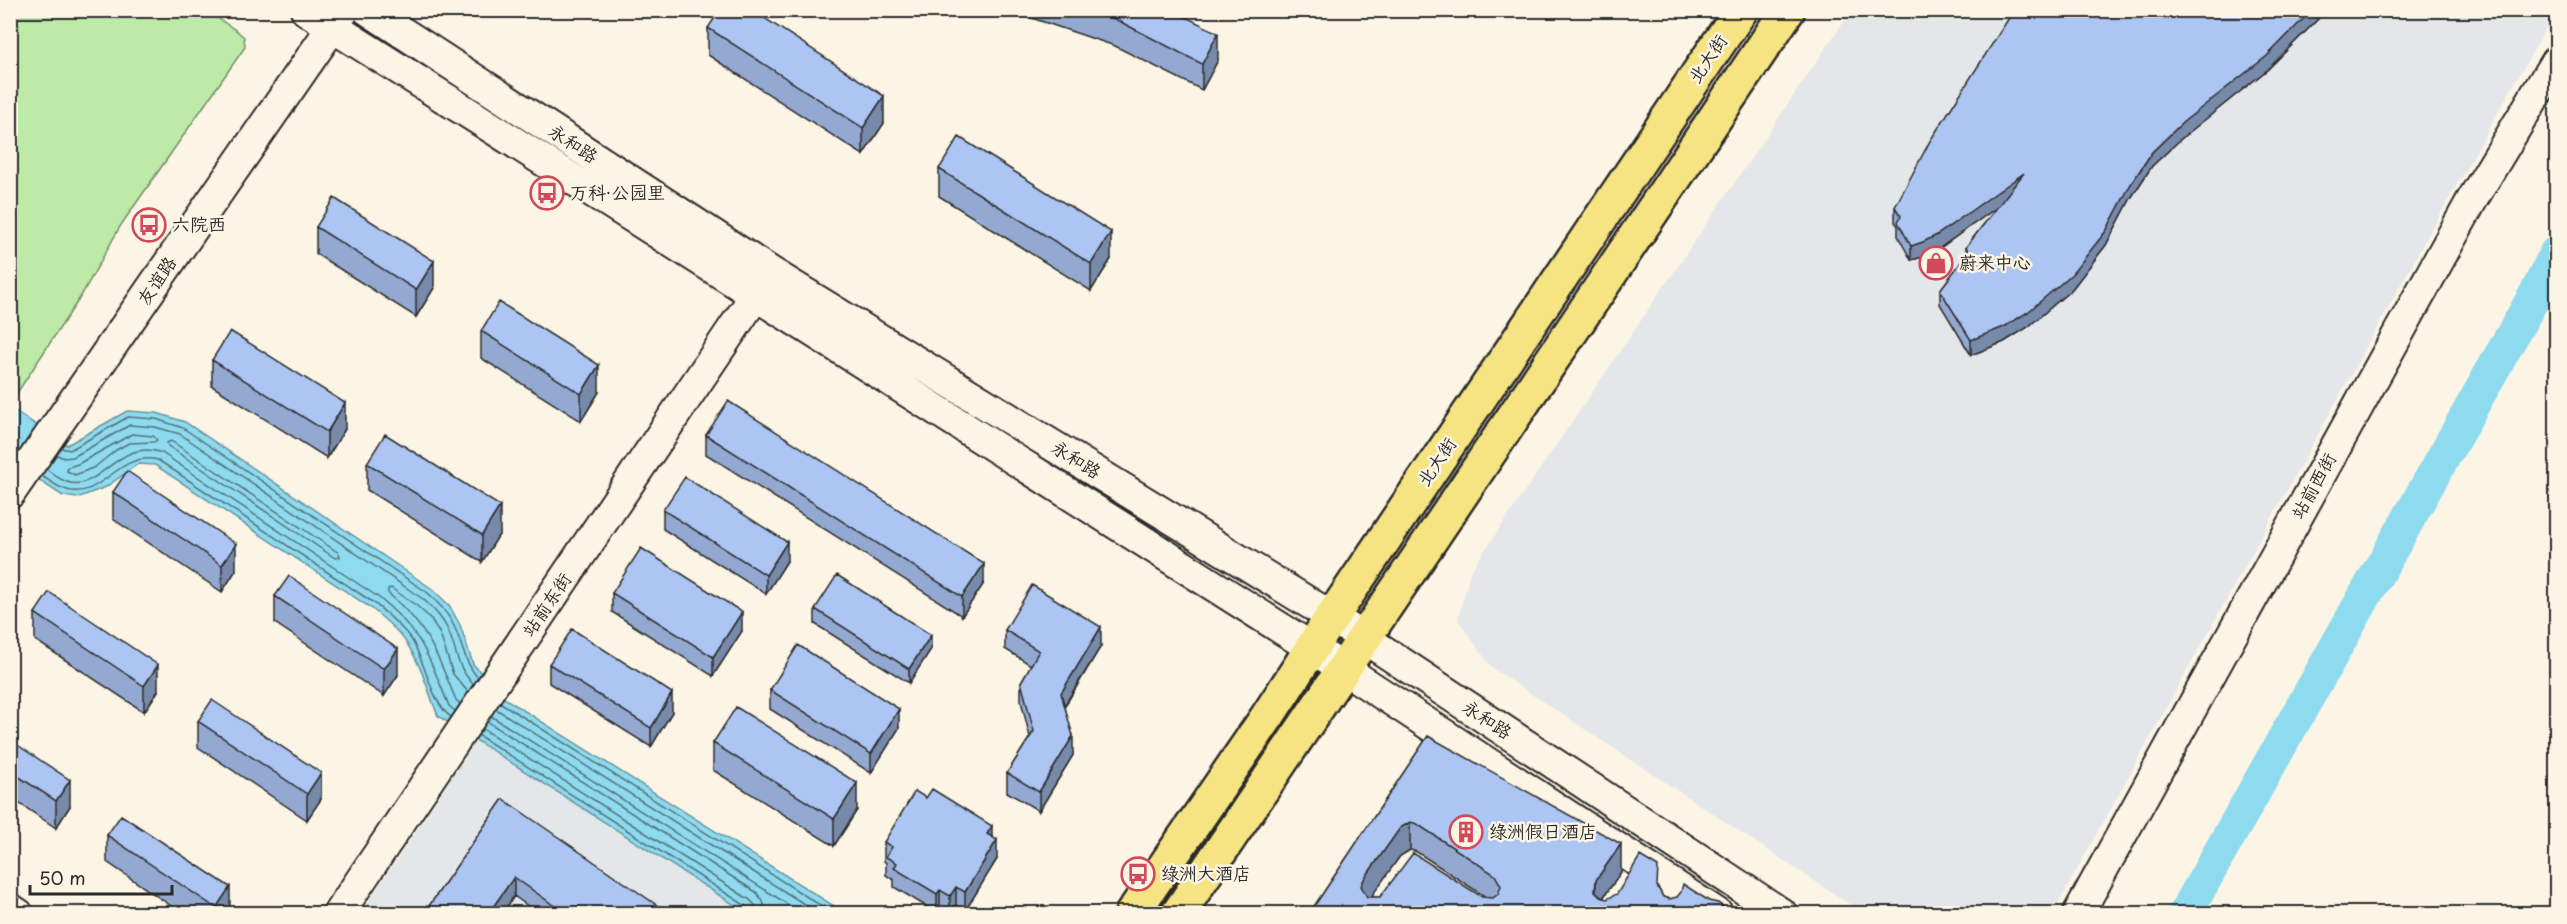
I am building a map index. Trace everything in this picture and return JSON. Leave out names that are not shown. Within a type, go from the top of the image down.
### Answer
[{"type":"main road","name":"永和路","points":[[368,10],[772,273],[1332,617],[1362,639],[1782,914]]},
{"type":"main road","name":"北大街","points":[[1132,914],[1741,10]]},
{"type":"main road","name":"北大街","points":[[1178,914],[1788,10]]},
{"type":"main road","name":"永和路","points":[[327,16],[755,296],[1312,648],[1718,914]]},
{"type":"main road","name":"友谊路","points":[[12,491],[60,423],[327,16]]},
{"type":"main road","name":"站前西街","points":[[2078,914],[2472,200],[2556,62]]},
{"type":"main road","name":"站前东街","points":[[338,914],[755,296]]},
{"type":"main road","points":[[10,909],[18,914]]},
{"type":"shaded area","points":[[1851,11],[2556,11],[2431,230],[2053,913],[1863,913],[1492,668],[1458,620],[1470,572]]},
{"type":"shaded area","points":[[476,741],[747,913],[360,914]]},
{"type":"green space","points":[[11,10],[207,11],[244,37],[245,47],[121,225],[81,296],[11,402]]},
{"type":"water","points":[[10,408],[67,445],[127,411],[157,413],[185,422],[431,588],[449,605],[460,625],[473,664],[504,698],[845,913],[747,913],[438,716],[411,650],[385,619],[155,465],[138,464],[106,487],[77,498],[63,496],[11,462]]},
{"type":"building","points":[[720,10],[752,10],[884,96],[863,128],[708,28]]},
{"type":"building","points":[[1088,10],[1172,10],[1218,33],[1202,64],[1115,19]]},
{"type":"building","points":[[2014,10],[2312,10],[2267,56],[2182,123],[2152,152],[2131,184],[2106,231],[2072,274],[2028,312],[2004,327],[1971,340],[1940,290],[1969,252],[1966,247],[2024,173],[1937,235],[1911,246],[1898,222],[1901,216],[1895,207],[1930,141]]},
{"type":"building","points":[[959,137],[1111,232],[1091,264],[939,169]]},
{"type":"building","points":[[334,198],[434,261],[416,290],[316,227]]},
{"type":"building","points":[[499,302],[599,365],[581,394],[481,331]]},
{"type":"building","points":[[230,331],[345,403],[327,432],[212,360]]},
{"type":"building","points":[[728,401],[984,564],[962,597],[706,435]]},
{"type":"building","points":[[385,434],[500,506],[482,535],[367,463]]},
{"type":"building","points":[[127,471],[236,544],[222,565],[113,492]]},
{"type":"building","points":[[685,477],[787,542],[766,575],[663,510]]},
{"type":"building","points":[[641,548],[742,612],[713,657],[612,593]]},
{"type":"building","points":[[837,575],[931,635],[909,669],[815,609]]},
{"type":"building","points":[[289,576],[398,649],[384,669],[275,596]]},
{"type":"building","points":[[1032,585],[1101,627],[1061,693],[1073,736],[1039,792],[1007,773],[1034,731],[1021,682],[1039,651],[1005,630]]},
{"type":"building","points":[[49,592],[158,665],[144,686],[35,613]]},
{"type":"building","points":[[572,629],[672,693],[651,728],[549,664]]},
{"type":"building","points":[[798,645],[899,709],[871,754],[770,690]]},
{"type":"building","points":[[212,700],[321,773],[307,794],[198,721]]},
{"type":"building","points":[[736,707],[857,783],[834,819],[713,743]]},
{"type":"building","name":"绿洲假日酒店","points":[[1428,736],[1621,844],[1596,880],[1595,891],[1601,897],[1607,899],[1617,894],[1640,856],[1658,867],[1657,886],[1663,897],[1669,899],[1677,897],[1683,884],[1733,914],[1309,914]],"holes":[[[1410,822],[1417,824],[1495,875],[1501,886],[1498,894],[1493,898],[1482,897],[1413,853],[1380,897],[1367,897],[1361,886],[1364,879],[1400,828]]]},
{"type":"building","points":[[10,740],[70,780],[56,801],[10,771]]},
{"type":"building","points":[[932,789],[992,826],[987,834],[997,840],[965,892],[956,887],[950,896],[940,890],[937,894],[894,868],[897,863],[886,857],[892,847],[884,842],[915,791],[926,798]]},
{"type":"building","points":[[503,799],[661,908],[658,914],[566,914],[514,877],[488,914],[439,914],[429,906]]},
{"type":"building","points":[[121,815],[230,887],[216,908],[107,835]]},
{"type":"waterway","points":[[2185,914],[2540,286],[2556,253]]},
{"type":"place","name":"万科·公园里","points":[[547,193]]},
{"type":"place","name":"六院西","points":[[149,225]]},
{"type":"place","name":"蔚来中心","points":[[1936,263]]},
{"type":"place","name":"绿洲假日酒店","points":[[1466,832]]},
{"type":"place","name":"绿洲大酒店","points":[[1138,874]]}]
